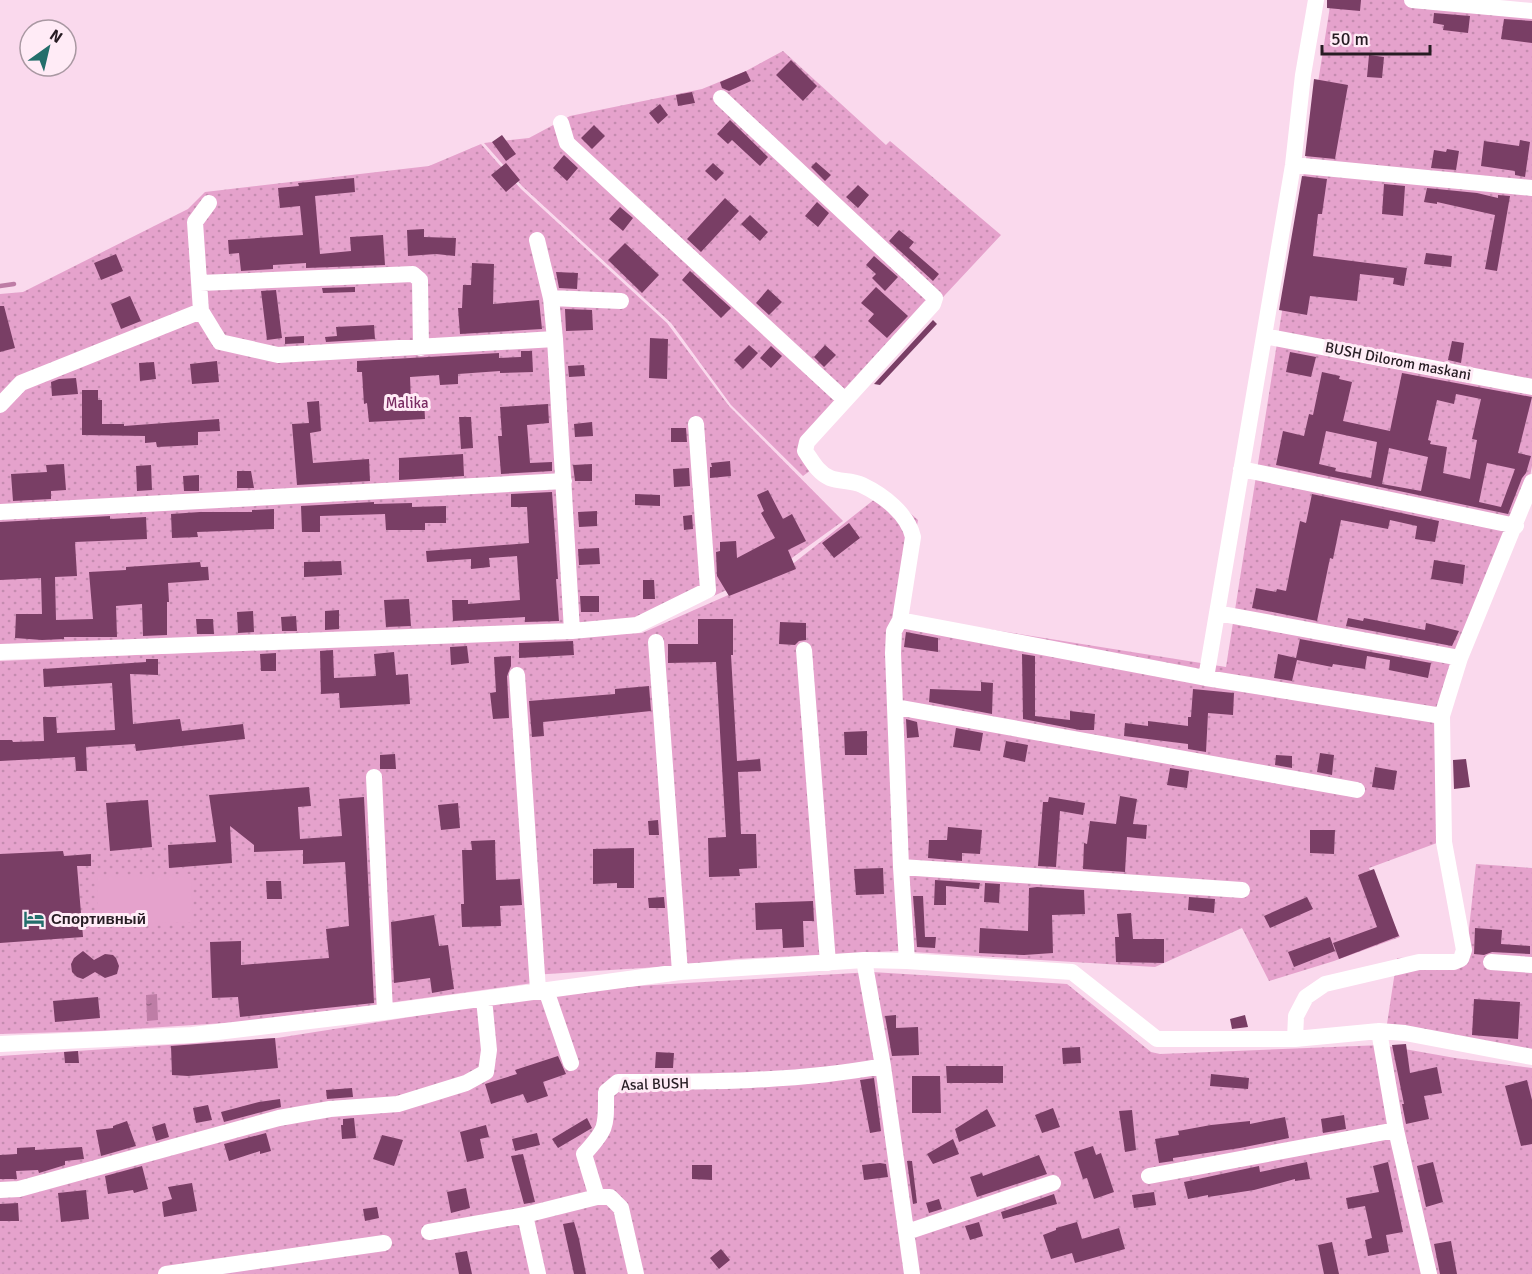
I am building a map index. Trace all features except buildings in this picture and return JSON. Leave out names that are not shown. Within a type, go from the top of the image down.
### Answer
[{"type":"street","points":[[1206,678],[1293,165],[1303,75],[1316,0]]},
{"type":"street","points":[[1412,0],[1532,12]]},
{"type":"street","points":[[721,98],[935,298],[933,304],[807,442],[805,451],[815,467],[829,477],[861,484],[893,505],[910,527],[913,537],[900,620],[894,632],[893,653],[907,961]]},
{"type":"street","points":[[561,123],[567,143],[846,399]]},
{"type":"street","points":[[1293,165],[1532,188]]},
{"type":"street","points":[[209,203],[195,222],[201,312],[220,342],[278,355],[555,339]]},
{"type":"street","points":[[537,240],[551,298],[555,339],[572,631]]},
{"type":"street","points":[[200,283],[413,274],[420,280],[421,348]]},
{"type":"street","points":[[551,298],[621,301]]},
{"type":"street","points":[[0,405],[21,383],[201,312]]},
{"type":"street","name":"BUSH Dilorom maskani","points":[[1264,336],[1532,387]]},
{"type":"street","points":[[0,652],[572,631],[637,626],[708,590],[696,424]]},
{"type":"street","points":[[1241,469],[1516,526]]},
{"type":"street","points":[[0,512],[564,481]]},
{"type":"street","points":[[1295,1039],[1296,1016],[1306,997],[1325,984],[1419,962],[1454,962],[1461,959],[1464,950],[1444,842],[1442,716],[1460,658],[1516,526],[1532,482]]},
{"type":"street","points":[[1217,613],[1460,658]]},
{"type":"street","points":[[900,620],[1206,678],[1442,716]]},
{"type":"street","points":[[656,642],[680,972]]},
{"type":"street","points":[[804,650],[828,963]]},
{"type":"street","points":[[518,675],[542,990],[571,1063]]},
{"type":"street","points":[[896,707],[1357,790]]},
{"type":"street","points":[[374,777],[386,1012]]},
{"type":"street","points":[[901,867],[1242,890]]},
{"type":"street","points":[[864,960],[912,1274]]},
{"type":"street","points":[[0,1044],[192,1035],[386,1012],[680,972],[864,960],[1072,972],[1157,1039],[1295,1039],[1379,1031],[1405,1033],[1532,1057]]},
{"type":"street","points":[[1491,962],[1532,965]]},
{"type":"street","points":[[0,1190],[19,1189],[279,1118],[330,1109],[398,1104],[466,1083],[486,1072],[489,1050],[484,999]]},
{"type":"street","points":[[1379,1031],[1396,1130],[1429,1274]]},
{"type":"street","name":"Asal BUSH","points":[[597,1197],[584,1154],[602,1135],[606,1122],[606,1092],[618,1082],[720,1082],[855,1071],[882,1066]]},
{"type":"street","points":[[1149,1176],[1396,1130]]},
{"type":"street","points":[[907,1232],[1053,1184]]},
{"type":"street","points":[[429,1232],[525,1215],[597,1197],[610,1197],[621,1208],[636,1274]]},
{"type":"street","points":[[525,1215],[538,1274]]},
{"type":"street","points":[[166,1274],[384,1243]]},
{"type":"green space","points":[[1331,0],[1428,0],[1532,18],[1532,466],[1521,521],[1444,709],[1445,840],[1369,868],[1400,937],[1269,981],[1242,928],[1155,967],[896,951],[736,959],[674,966],[532,975],[533,983],[257,1021],[100,1031],[0,1034],[0,661],[642,633],[785,570],[885,491],[918,520],[900,615],[1226,667]]},
{"type":"green space","points":[[783,51],[886,145],[890,141],[1001,235],[803,447],[815,467],[803,476],[731,405],[671,323],[522,186],[484,143],[529,138],[570,116],[702,89],[746,71]]},
{"type":"green space","name":"Malika","points":[[481,144],[521,189],[667,323],[729,406],[843,521],[785,563],[642,629],[0,647],[0,294],[23,292],[188,209],[205,192],[429,166]]},
{"type":"green space","points":[[1476,864],[1532,868],[1532,1050],[1387,1024],[1397,958],[1466,956]]},
{"type":"green space","points":[[191,874],[193,922],[98,925],[97,877]]},
{"type":"green space","points":[[872,972],[1067,984],[1151,1052],[1160,1054],[1382,1045],[1532,1068],[1532,1274],[0,1274],[0,1056],[277,1038],[543,996],[636,986]]},
{"type":"water","points":[[157,994],[158,1020],[147,1021],[146,995]]},
{"type":"waterway","points":[[0,286],[14,284]]},
{"type":"place","name":"Спортивный","points":[[34,919]]}]
